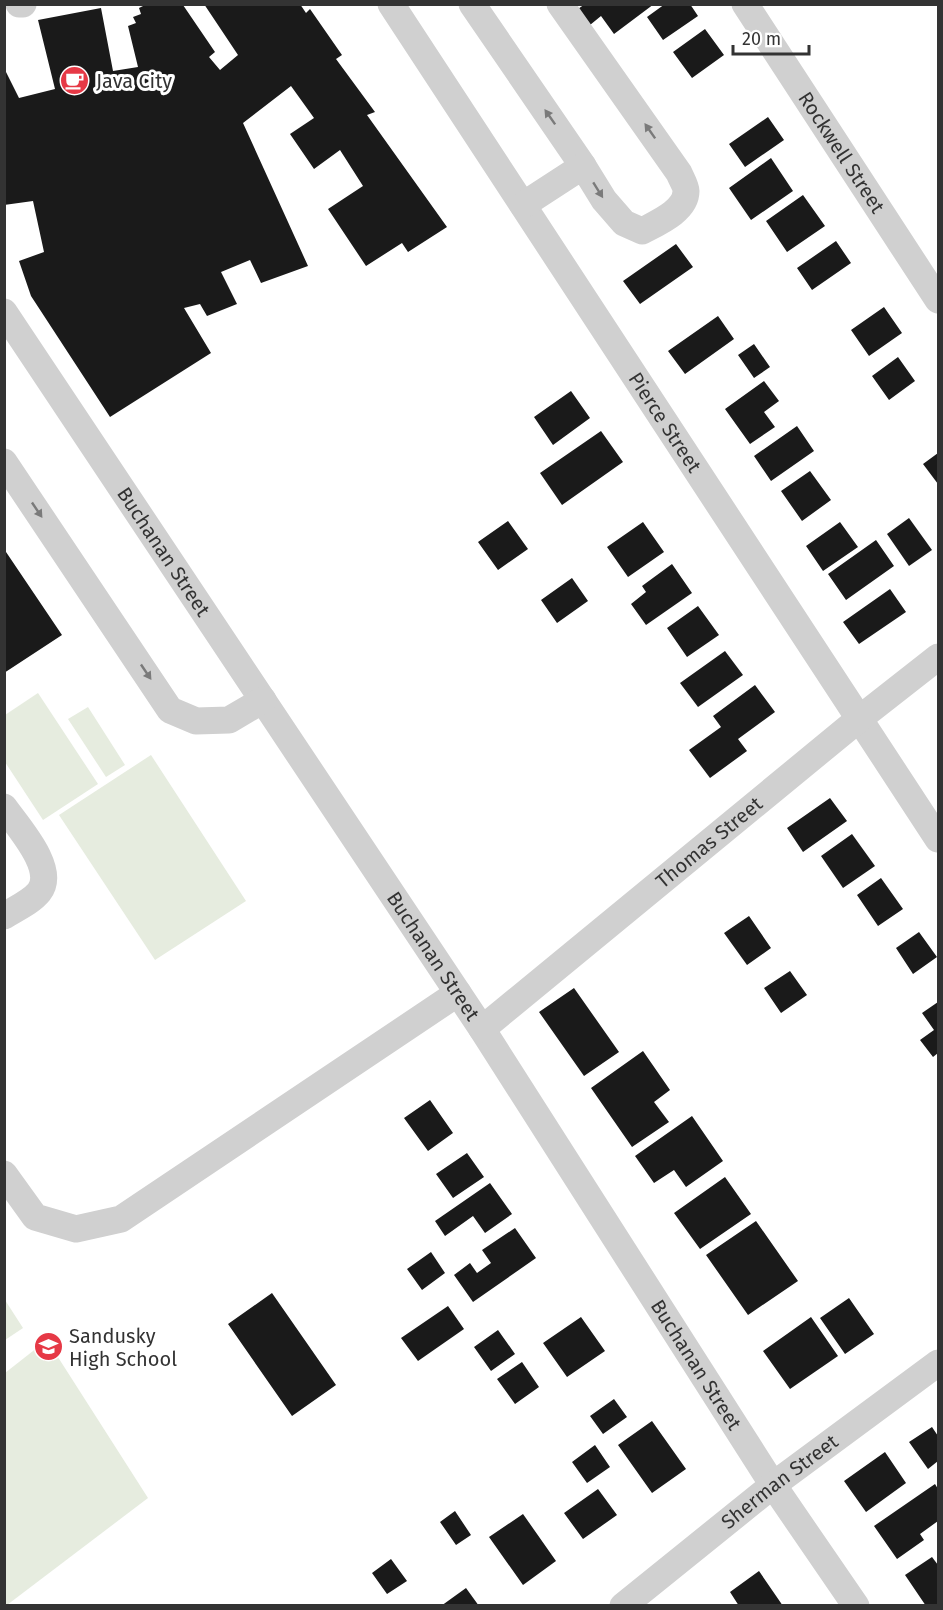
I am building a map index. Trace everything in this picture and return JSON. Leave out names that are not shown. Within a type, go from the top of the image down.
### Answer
[{"type":"street","name":"Pierce Street","points":[[391,4],[939,839]]},
{"type":"street","points":[[472,4],[604,200],[624,223],[642,231],[663,220],[682,204],[687,190],[679,173],[560,4]]},
{"type":"street","name":"Rockwell Street","points":[[745,4],[939,300]]},
{"type":"street","points":[[523,205],[583,166]]},
{"type":"street","name":"Buchanan Street","points":[[4,312],[482,1029],[773,1485],[856,1605]]},
{"type":"street","points":[[4,462],[171,710],[196,722],[229,720],[263,700]]},
{"type":"street","name":"Thomas Street","points":[[482,1029],[859,719],[939,657]]},
{"type":"street","points":[[4,807],[41,861],[45,880],[38,893],[4,916]]},
{"type":"street","points":[[4,1174],[35,1217],[76,1229],[122,1219],[458,993]]},
{"type":"street","name":"Sherman Street","points":[[623,1605],[773,1485],[939,1363]]},
{"type":"shaded area","points":[[38,693],[98,784],[43,820],[5,762],[5,715]]},
{"type":"shaded area","points":[[88,707],[125,765],[106,777],[68,719]]},
{"type":"shaded area","points":[[151,755],[246,901],[155,960],[59,815]]},
{"type":"shaded area","points":[[5,1300],[23,1328],[4,1340]]},
{"type":"shaded area","name":"Sandusky High School","points":[[47,1340],[148,1498],[5,1605],[5,1373]]},
{"type":"building","points":[[147,4],[183,5],[215,52],[209,57],[220,70],[238,55],[204,4],[300,4],[306,13],[310,9],[342,55],[336,59],[375,112],[367,115],[447,227],[408,252],[402,243],[366,266],[328,209],[363,186],[340,150],[314,169],[290,134],[314,118],[291,86],[243,123],[308,266],[261,283],[250,260],[221,272],[237,304],[207,316],[200,304],[184,308],[211,353],[110,417],[31,296],[19,261],[44,252],[33,201],[4,205],[4,68],[19,98],[55,89],[38,20],[101,8],[113,71],[138,67],[128,26],[136,23],[133,17],[141,14],[139,8]]},
{"type":"building","points":[[585,4],[654,4],[614,34],[601,16],[590,25],[578,9]]},
{"type":"building","points":[[665,4],[690,4],[698,16],[663,40],[647,17]]},
{"type":"building","points":[[705,29],[724,55],[692,78],[673,52]]},
{"type":"building","points":[[768,117],[784,140],[745,167],[729,144]]},
{"type":"building","points":[[771,158],[793,191],[751,220],[729,188]]},
{"type":"building","points":[[803,195],[825,226],[787,252],[766,221]]},
{"type":"building","points":[[836,241],[851,263],[812,290],[797,268]]},
{"type":"building","points":[[676,244],[693,267],[640,304],[623,281]]},
{"type":"building","points":[[884,307],[902,333],[869,356],[851,330]]},
{"type":"building","points":[[718,316],[734,339],[685,374],[668,351]]},
{"type":"building","points":[[754,344],[770,367],[754,378],[738,355]]},
{"type":"building","points":[[898,357],[915,381],[889,400],[872,376]]},
{"type":"building","points":[[764,381],[779,401],[764,412],[775,427],[750,444],[725,409]]},
{"type":"building","points":[[571,391],[590,418],[553,445],[534,417]]},
{"type":"building","points":[[797,426],[814,451],[771,481],[754,456]]},
{"type":"building","points":[[601,431],[623,462],[562,505],[540,473]]},
{"type":"building","points":[[938,453],[938,484],[923,464]]},
{"type":"building","points":[[810,471],[831,500],[802,521],[781,491]]},
{"type":"building","points":[[909,518],[932,550],[909,566],[887,534]]},
{"type":"building","points":[[508,521],[528,549],[498,570],[478,542]]},
{"type":"building","points":[[643,522],[664,552],[628,577],[607,547]]},
{"type":"building","points":[[840,522],[858,547],[823,571],[806,546]]},
{"type":"building","points":[[876,540],[894,566],[846,600],[828,574]]},
{"type":"building","points":[[4,549],[62,635],[4,673]]},
{"type":"building","points":[[672,564],[692,593],[646,625],[631,604],[646,592],[642,586]]},
{"type":"building","points":[[572,578],[588,601],[557,623],[541,600]]},
{"type":"building","points":[[890,589],[906,612],[859,644],[843,622]]},
{"type":"building","points":[[698,606],[719,635],[687,657],[667,628]]},
{"type":"building","points":[[725,651],[743,675],[698,707],[680,683]]},
{"type":"building","points":[[755,685],[775,712],[738,739],[747,751],[710,778],[689,750],[721,727],[713,716]]},
{"type":"building","points":[[830,798],[847,821],[803,852],[787,828]]},
{"type":"building","points":[[852,834],[875,866],[843,888],[821,856]]},
{"type":"building","points":[[881,878],[903,909],[878,926],[857,895]]},
{"type":"building","points":[[749,916],[771,948],[747,965],[724,933]]},
{"type":"building","points":[[919,932],[937,957],[913,974],[896,948]]},
{"type":"building","points":[[790,971],[807,995],[781,1013],[764,988]]},
{"type":"building","points":[[574,988],[619,1052],[584,1076],[539,1012]]},
{"type":"building","points":[[938,1002],[938,1053],[933,1057],[920,1040],[934,1030],[922,1013]]},
{"type":"building","points":[[643,1051],[670,1090],[654,1102],[669,1122],[632,1147],[591,1088]]},
{"type":"building","points":[[430,1100],[453,1133],[428,1151],[404,1118]]},
{"type":"building","points":[[692,1116],[723,1161],[686,1187],[674,1170],[654,1183],[635,1156]]},
{"type":"building","points":[[467,1153],[484,1177],[453,1198],[436,1174]]},
{"type":"building","points":[[725,1177],[751,1214],[700,1249],[674,1213]]},
{"type":"building","points":[[490,1183],[512,1214],[485,1233],[473,1216],[445,1236],[435,1221]]},
{"type":"building","points":[[756,1221],[798,1281],[748,1315],[706,1255]]},
{"type":"building","points":[[515,1228],[536,1258],[473,1302],[454,1275],[470,1263],[477,1273],[491,1263],[482,1250]]},
{"type":"building","points":[[431,1252],[445,1273],[422,1290],[407,1269]]},
{"type":"building","points":[[272,1293],[336,1385],[292,1416],[228,1324]]},
{"type":"building","points":[[849,1298],[874,1334],[845,1354],[820,1318]]},
{"type":"building","points":[[448,1306],[464,1329],[418,1361],[401,1338]]},
{"type":"building","points":[[581,1317],[605,1351],[567,1377],[543,1343]]},
{"type":"building","points":[[811,1317],[838,1356],[790,1389],[763,1351]]},
{"type":"building","points":[[498,1330],[515,1354],[491,1371],[474,1347]]},
{"type":"building","points":[[522,1362],[539,1387],[515,1404],[497,1379]]},
{"type":"building","points":[[614,1399],[627,1417],[603,1434],[590,1416]]},
{"type":"building","points":[[652,1421],[686,1469],[652,1493],[618,1445]]},
{"type":"building","points":[[932,1427],[938,1436],[938,1461],[928,1469],[909,1442]]},
{"type":"building","points":[[595,1445],[610,1467],[587,1483],[572,1462]]},
{"type":"building","points":[[885,1452],[906,1483],[866,1512],[844,1481]]},
{"type":"building","points":[[935,1484],[938,1489],[938,1521],[920,1534],[924,1540],[897,1559],[874,1526]]},
{"type":"building","points":[[598,1489],[617,1515],[583,1539],[564,1513]]},
{"type":"building","points":[[455,1511],[471,1535],[456,1545],[440,1522]]},
{"type":"building","points":[[523,1514],[556,1561],[523,1585],[489,1537]]},
{"type":"building","points":[[932,1557],[938,1565],[938,1603],[935,1606],[926,1606],[905,1575]]},
{"type":"building","points":[[391,1559],[407,1581],[387,1594],[372,1573]]},
{"type":"building","points":[[759,1571],[783,1606],[739,1606],[730,1592]]},
{"type":"building","points":[[466,1588],[479,1606],[441,1606]]},
{"type":"place","name":"Java City","points":[[75,81]]},
{"type":"place","name":"Sandusky High School","points":[[48,1347]]}]
